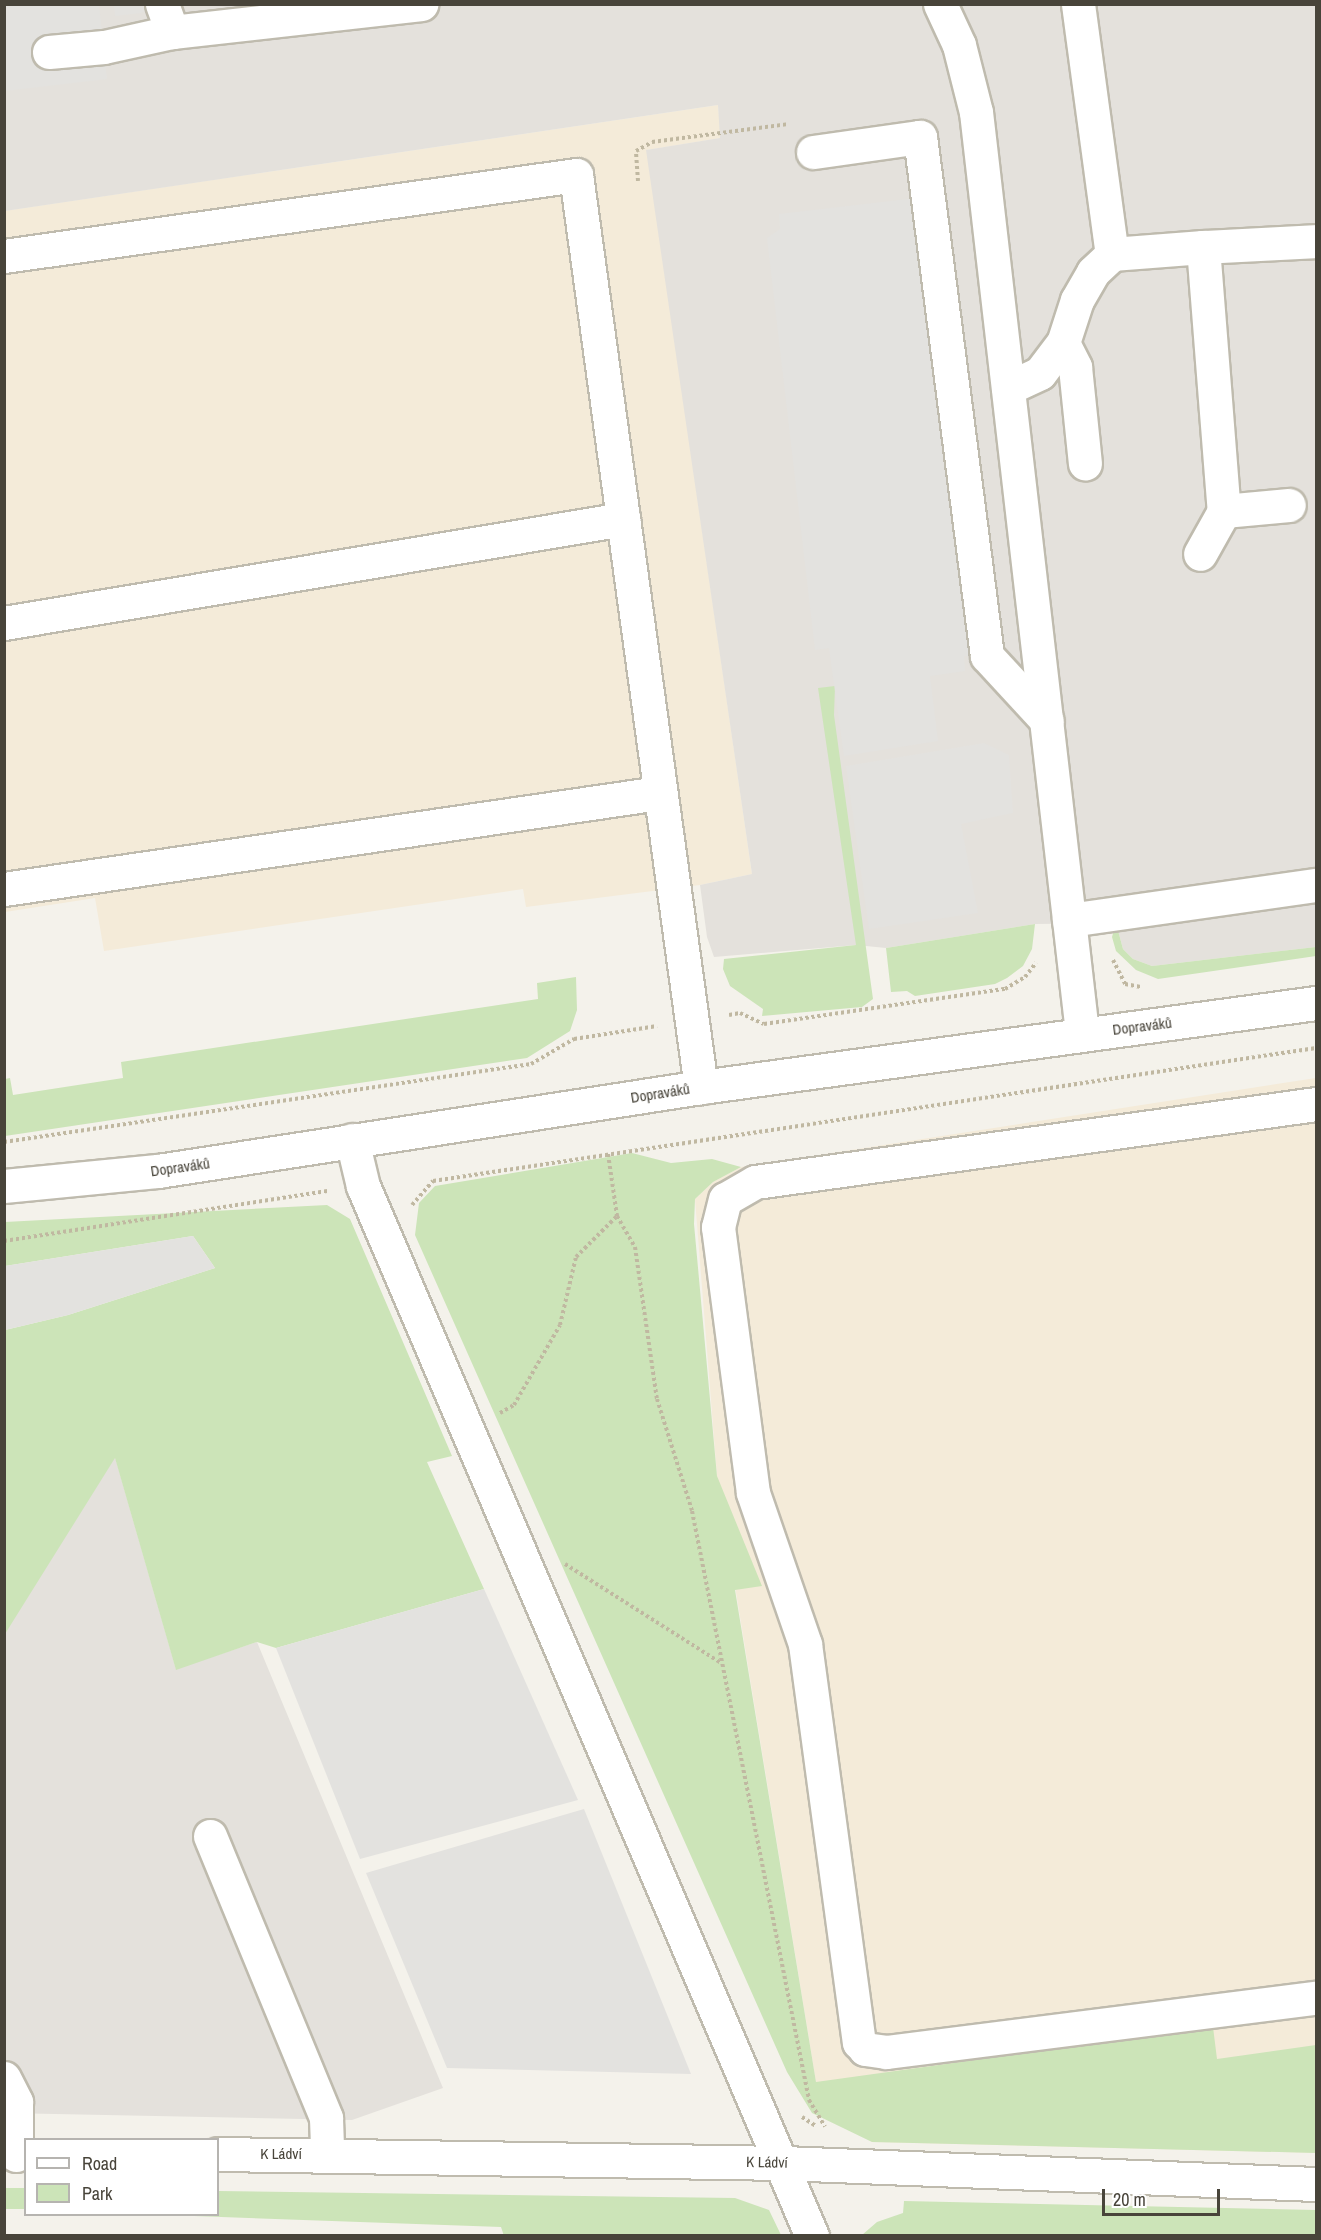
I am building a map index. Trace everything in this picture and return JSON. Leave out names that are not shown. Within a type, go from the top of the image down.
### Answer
[{"type":"street","points":[[49,52],[104,47],[167,18],[275,13],[338,15],[421,4]]},
{"type":"street","points":[[940,4],[959,45],[976,112],[1082,1033]]},
{"type":"street","points":[[1078,4],[1112,254]]},
{"type":"street","points":[[813,152],[920,137],[987,656],[1047,721]]},
{"type":"street","points":[[4,256],[576,175],[701,1087]]},
{"type":"street","points":[[1008,388],[1040,373],[1063,343],[1077,300],[1093,272],[1112,254],[1317,241]]},
{"type":"street","points":[[1200,554],[1224,510],[1203,247]]},
{"type":"street","points":[[1063,343],[1075,367],[1085,463]]},
{"type":"street","points":[[1224,510],[1289,505]]},
{"type":"street","points":[[4,623],[623,519]]},
{"type":"street","points":[[4,889],[659,793]]},
{"type":"street","points":[[1069,920],[1317,885]]},
{"type":"street","name":"Dopraváků","points":[[4,1186],[158,1171],[701,1087],[1317,1002]]},
{"type":"street","points":[[1317,1104],[755,1182],[725,1199],[718,1227],[753,1493],[805,1644],[859,2042],[865,2049],[886,2052],[1317,1998]]},
{"type":"street","points":[[352,1140],[363,1186],[812,2235]]},
{"type":"street","points":[[210,1836],[326,2118],[327,2153]]},
{"type":"street","points":[[4,2078],[16,2102],[15,2155]]},
{"type":"street","name":"K Ládví","points":[[219,2154],[327,2153],[783,2163],[1317,2184]]},
{"type":"path","points":[[638,181],[636,151],[652,142],[801,123]]},
{"type":"path","points":[[1101,915],[1108,951],[1125,984],[1144,988]]},
{"type":"path","points":[[4,1142],[531,1064],[574,1039],[692,1020],[740,1013],[764,1024],[1005,989],[1025,977],[1042,955]]},
{"type":"path","points":[[497,1415],[514,1405],[560,1325],[576,1257],[617,1216],[608,1154]]},
{"type":"path","points":[[4,1241],[363,1186]]},
{"type":"shaded area","points":[[4,5],[1316,5],[1316,947],[1152,966],[1133,959],[1123,949],[1116,923],[1035,924],[886,948],[856,945],[714,957],[707,937],[700,885],[752,874],[646,150],[720,138],[718,105],[5,211]]},
{"type":"shaded area","points":[[4,5],[99,5],[107,79],[5,91]]},
{"type":"shaded area","points":[[114,5],[159,5],[141,13],[115,16]]},
{"type":"shaded area","points":[[718,105],[721,138],[647,150],[752,874],[700,885],[526,907],[523,889],[104,951],[95,898],[5,912],[4,211]]},
{"type":"shaded area","points":[[942,195],[998,656],[964,656],[965,671],[930,676],[938,741],[844,756],[829,648],[815,650],[767,238],[780,229],[779,214]]},
{"type":"shaded area","points":[[984,743],[1009,755],[1013,813],[961,824],[978,913],[869,929],[846,766]]},
{"type":"shaded area","points":[[1316,1078],[1316,2153],[872,2142],[816,2082],[717,1476],[695,1199],[713,1182],[741,1167]]},
{"type":"shaded area","points":[[193,1236],[215,1268],[68,1315],[5,1330],[5,1266]]},
{"type":"shaded area","points":[[115,1457],[176,1669],[257,1642],[443,2088],[352,2120],[5,2113],[4,1634]]},
{"type":"shaded area","points":[[484,1589],[578,1800],[360,1859],[276,1648]]},
{"type":"shaded area","points":[[584,1809],[691,2074],[447,2068],[366,1873]]},
{"type":"green space","points":[[835,686],[834,715],[873,999],[862,1007],[762,1016],[763,1009],[730,986],[723,969],[724,959],[856,945],[818,688]]},
{"type":"green space","points":[[1116,923],[1123,949],[1133,959],[1152,966],[1316,947],[1316,956],[1158,979],[1136,970],[1116,951],[1112,937]]},
{"type":"green space","points":[[1035,924],[1032,949],[1023,966],[995,984],[915,996],[907,991],[891,992],[886,948]]},
{"type":"green space","points":[[576,977],[577,1010],[570,1031],[527,1058],[5,1136],[5,1079],[10,1078],[13,1095],[123,1078],[121,1062],[538,999],[537,983]]},
{"type":"green space","points":[[632,1153],[671,1163],[712,1159],[741,1167],[713,1182],[695,1199],[694,1224],[717,1476],[762,1586],[735,1590],[816,2082],[1213,2027],[1217,2059],[1316,2045],[1316,2153],[872,2142],[812,2113],[787,2072],[415,1235],[419,1203],[435,1186]]},
{"type":"green space","points":[[327,1205],[350,1219],[452,1456],[427,1462],[484,1589],[276,1648],[257,1642],[176,1670],[115,1458],[5,1634],[5,1330],[68,1315],[215,1268],[193,1236],[5,1266],[5,1222]]},
{"type":"green space","points":[[5,2188],[24,2188],[24,2209],[5,2209]]},
{"type":"green space","points":[[219,2191],[735,2198],[769,2210],[781,2235],[504,2236],[501,2227],[194,2216],[219,2216]]},
{"type":"green space","points":[[904,2201],[1316,2210],[1316,2235],[862,2235],[877,2222],[903,2213]]}]
